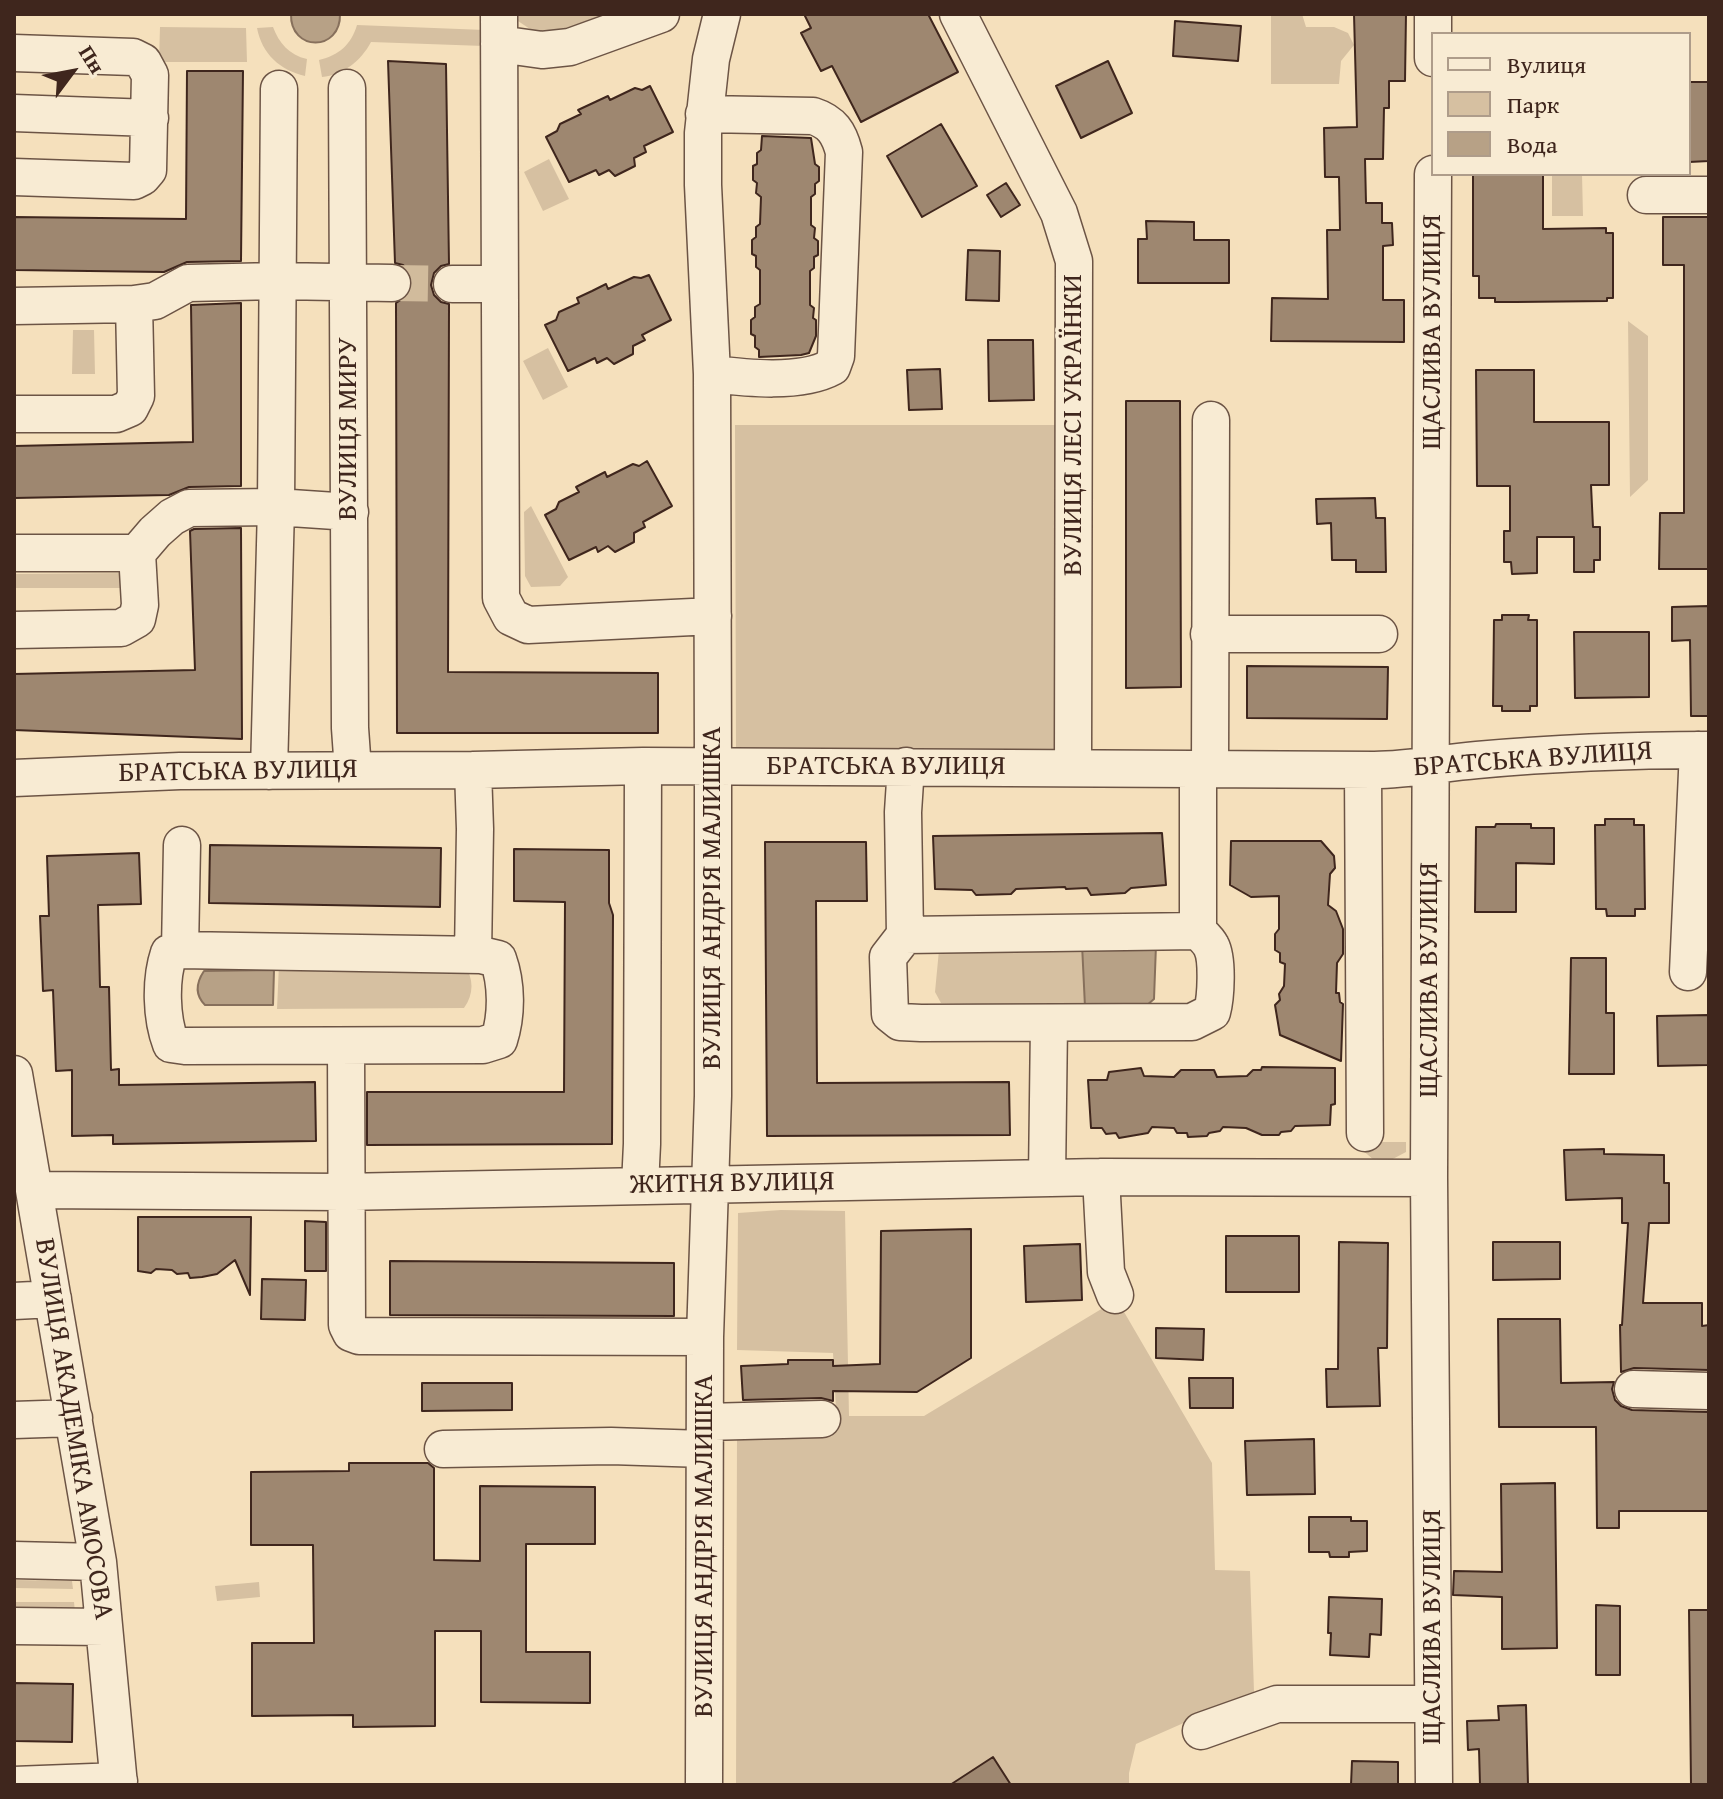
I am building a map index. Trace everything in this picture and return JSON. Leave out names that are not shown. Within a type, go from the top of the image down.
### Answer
[{"type":"street","points":[[661,14],[570,47],[542,50],[499,29],[501,598],[511,617],[528,625],[713,616]]},
{"type":"street","name":"ВУЛИЦЯ АНДРІЯ МАЛИШКА","points":[[704,1785],[705,1337],[713,1096],[713,616],[712,374],[703,185],[704,114],[711,59],[722,14]]},
{"type":"street","name":"ВУЛИЦЯ ЛЕСІ УКРАЇНКИ","points":[[958,14],[1059,213],[1074,261],[1073,767]]},
{"type":"street","points":[[14,53],[133,57],[143,62],[150,75],[148,170],[142,177],[134,181],[14,177]]},
{"type":"street","name":"ВУЛИЦЯ МИРУ","points":[[347,88],[350,728],[353,770]]},
{"type":"street","points":[[269,771],[276,507],[279,89]]},
{"type":"street","points":[[14,113],[150,118]]},
{"type":"street","points":[[704,114],[813,116],[825,120],[835,129],[844,152],[836,356],[832,367],[812,375],[796,376],[712,374]]},
{"type":"street","name":"ЩАСЛИВА ВУЛИЦЯ","points":[[1433,176],[1429,1178],[1434,1785]]},
{"type":"street","points":[[1646,195],[1709,195]]},
{"type":"street","points":[[14,306],[134,304],[155,301],[188,283],[392,283]]},
{"type":"street","points":[[452,284],[498,284]]},
{"type":"street","points":[[14,414],[116,414],[130,408],[136,396],[134,304]]},
{"type":"street","points":[[1198,931],[1209,634],[1211,420]]},
{"type":"street","points":[[14,630],[121,628],[135,620],[140,605],[137,553],[172,517],[189,508],[276,507],[350,512]]},
{"type":"street","points":[[14,553],[137,553]]},
{"type":"street","points":[[1209,634],[1379,634]]},
{"type":"street","name":"БРАТСЬКА ВУЛИЦЯ","points":[[14,778],[180,771],[643,766],[1412,770],[1475,760],[1611,750],[1704,750]]},
{"type":"street","points":[[1688,972],[1704,750]]},
{"type":"street","points":[[640,1185],[643,766]]},
{"type":"street","points":[[905,935],[1198,931],[1210,943],[1214,954],[1215,1001],[1212,1012],[1192,1022],[900,1022],[890,1014],[888,957],[905,935],[903,812],[906,766]]},
{"type":"street","points":[[473,770],[473,955]]},
{"type":"street","points":[[1363,770],[1365,1133]]},
{"type":"street","points":[[180,950],[182,845]]},
{"type":"street","points":[[180,950],[473,955],[498,959],[504,976],[503,1026],[499,1040],[483,1045],[171,1044],[165,1029],[164,967],[169,953],[180,950]]},
{"type":"street","points":[[1047,1178],[1049,1023]]},
{"type":"street","points":[[346,1046],[347,1325],[351,1333],[359,1336],[705,1337]]},
{"type":"street","name":"ВУЛИЦЯ АКАДЕМІКА АМОСОВА","points":[[14,1074],[21,1155],[34,1190],[98,1562],[119,1783]]},
{"type":"street","points":[[1101,1177],[1106,1272],[1115,1295]]},
{"type":"street","name":"ЖИТНЯ ВУЛИЦЯ","points":[[34,1190],[347,1192],[1101,1177],[1429,1178]]},
{"type":"street","points":[[14,1301],[53,1299]]},
{"type":"street","points":[[1633,1389],[1709,1391]]},
{"type":"street","points":[[14,1420],[74,1418]]},
{"type":"street","points":[[443,1449],[611,1446],[822,1419]]},
{"type":"street","points":[[14,1560],[98,1562]]},
{"type":"street","points":[[14,1626],[104,1627]]},
{"type":"street","points":[[1201,1731],[1277,1704],[1433,1704]]},
{"type":"street","points":[[14,1785],[119,1783]]},
{"type":"green space","points":[[514,14],[612,14],[566,31],[533,31],[515,19]]},
{"type":"green space","points":[[1271,14],[1302,14],[1306,27],[1334,27],[1348,33],[1354,45],[1341,61],[1339,84],[1271,84]]},
{"type":"green space","points":[[357,25],[485,30],[484,46],[371,42],[351,66],[322,77],[319,60],[343,48]]},
{"type":"green space","points":[[160,27],[246,28],[247,62],[159,62]]},
{"type":"green space","points":[[273,27],[286,48],[307,59],[305,76],[280,65],[263,46],[257,28]]},
{"type":"green space","points":[[549,159],[569,199],[543,211],[524,172]]},
{"type":"green space","points":[[1552,176],[1582,176],[1583,216],[1552,216]]},
{"type":"green space","points":[[1628,321],[1648,336],[1648,480],[1630,497]]},
{"type":"green space","points":[[73,330],[94,330],[95,374],[72,374]]},
{"type":"green space","points":[[548,348],[568,387],[543,400],[523,361]]},
{"type":"green space","points":[[735,425],[1064,425],[1061,749],[736,750]]},
{"type":"green space","points":[[531,506],[568,577],[560,586],[531,587],[525,576],[524,512]]},
{"type":"green space","points":[[128,573],[129,588],[14,588],[14,574]]},
{"type":"green space","points":[[1082,944],[1085,1007],[941,1003],[935,992],[939,950]]},
{"type":"green space","points":[[279,964],[464,965],[470,975],[471,992],[464,1008],[277,1009]]},
{"type":"green space","points":[[1353,1142],[1406,1142],[1406,1152],[1389,1161],[1375,1161]]},
{"type":"green space","points":[[845,1211],[849,1416],[924,1416],[1108,1305],[1120,1305],[1212,1463],[1215,1570],[1250,1571],[1254,1692],[1136,1744],[1129,1785],[736,1785],[737,1436],[837,1428],[833,1353],[737,1350],[738,1213]]},
{"type":"green space","points":[[14,1580],[72,1581],[73,1589],[14,1588]]},
{"type":"green space","points":[[259,1582],[260,1597],[217,1601],[215,1586]]},
{"type":"green space","points":[[14,1602],[74,1602],[75,1612],[14,1611]]},
{"type":"water","points":[[291,14],[340,14],[333,35],[325,41],[316,42],[306,41],[298,35]]},
{"type":"water","points":[[1082,944],[1156,945],[1154,999],[1146,1006],[1085,1007]]},
{"type":"water","points":[[274,970],[273,1005],[205,1005],[198,993],[199,980],[204,971]]},
{"type":"building","points":[[804,14],[928,14],[958,72],[861,122],[832,66],[821,71],[801,33],[811,28]]},
{"type":"building","points":[[1354,14],[1406,14],[1405,81],[1389,81],[1389,108],[1384,108],[1383,159],[1365,159],[1366,203],[1382,203],[1382,223],[1392,223],[1393,245],[1383,246],[1383,300],[1404,300],[1404,342],[1271,341],[1272,298],[1328,299],[1327,230],[1340,230],[1339,177],[1325,177],[1324,128],[1357,127]]},
{"type":"building","points":[[1175,21],[1241,26],[1238,61],[1173,56]]},
{"type":"building","points":[[388,61],[446,64],[449,264],[441,266],[434,273],[431,285],[434,295],[441,302],[449,304],[448,672],[658,673],[658,733],[397,733],[396,303],[410,294],[413,283],[410,272],[403,265],[395,263]]},
{"type":"building","points":[[1108,61],[1132,113],[1081,138],[1056,86]]},
{"type":"building","points":[[187,71],[243,71],[241,261],[187,262],[164,272],[14,270],[14,217],[186,219]]},
{"type":"building","points":[[1691,82],[1709,82],[1709,161],[1691,162]]},
{"type":"building","points":[[650,86],[673,132],[644,146],[646,152],[634,158],[635,166],[615,176],[609,170],[599,175],[596,170],[569,182],[546,137],[557,131],[560,124],[581,114],[578,110],[608,96],[610,100],[635,88],[642,90]]},
{"type":"building","points":[[941,124],[977,186],[922,217],[887,156]]},
{"type":"building","points":[[762,136],[811,138],[815,164],[819,167],[819,181],[811,197],[811,225],[815,228],[814,238],[818,241],[818,255],[814,257],[814,268],[810,271],[810,305],[814,308],[816,336],[809,353],[801,355],[759,357],[755,336],[751,334],[751,320],[755,317],[755,307],[760,304],[760,270],[756,267],[756,256],[752,254],[752,240],[760,224],[761,197],[756,193],[753,166],[757,164]]},
{"type":"building","points":[[1473,176],[1543,176],[1543,229],[1606,228],[1606,233],[1613,233],[1613,298],[1607,298],[1607,301],[1495,302],[1495,298],[1479,298],[1479,276],[1473,276]]},
{"type":"building","points":[[1006,183],[1020,205],[1001,217],[987,195]]},
{"type":"building","points":[[1663,217],[1709,217],[1709,569],[1659,569],[1660,513],[1684,513],[1684,265],[1663,265]]},
{"type":"building","points":[[1146,221],[1194,222],[1194,240],[1229,240],[1229,283],[1138,283],[1138,239],[1147,239]]},
{"type":"building","points":[[968,250],[1000,251],[999,301],[966,300]]},
{"type":"building","points":[[649,275],[671,320],[642,335],[645,340],[633,346],[633,354],[614,364],[607,358],[597,363],[595,358],[568,371],[545,325],[556,320],[559,312],[579,303],[577,298],[606,284],[608,289],[634,277]]},
{"type":"building","points":[[241,303],[241,486],[189,487],[169,495],[14,498],[14,446],[193,442],[191,305]]},
{"type":"building","points":[[988,340],[1033,340],[1034,400],[989,401]]},
{"type":"building","points":[[940,369],[942,409],[909,410],[907,370]]},
{"type":"building","points":[[1476,370],[1534,370],[1534,422],[1609,422],[1609,485],[1591,485],[1593,527],[1600,527],[1600,560],[1594,560],[1594,572],[1574,572],[1574,537],[1537,537],[1537,573],[1512,574],[1511,562],[1504,562],[1504,531],[1510,531],[1510,486],[1477,486]]},
{"type":"building","points":[[1126,401],[1180,401],[1181,687],[1126,688]]},
{"type":"building","points":[[647,461],[672,506],[643,522],[645,527],[634,533],[634,542],[615,552],[608,546],[598,552],[596,547],[569,560],[545,515],[556,509],[559,502],[579,492],[576,487],[605,472],[607,477],[633,464],[639,466]]},
{"type":"building","points":[[1375,498],[1376,518],[1385,518],[1386,572],[1356,572],[1356,560],[1332,560],[1331,523],[1317,524],[1316,499]]},
{"type":"building","points":[[241,528],[242,739],[14,730],[14,674],[195,670],[190,531]]},
{"type":"building","points":[[1709,606],[1709,716],[1691,716],[1690,640],[1672,641],[1672,607]]},
{"type":"building","points":[[1502,615],[1529,615],[1528,620],[1537,620],[1537,706],[1530,706],[1530,711],[1502,711],[1502,706],[1493,706],[1494,620],[1502,620]]},
{"type":"building","points":[[1574,632],[1649,632],[1649,697],[1575,698]]},
{"type":"building","points":[[1247,666],[1388,667],[1387,719],[1247,718]]},
{"type":"building","points":[[1605,819],[1634,819],[1634,825],[1644,825],[1645,909],[1635,909],[1635,916],[1607,916],[1606,909],[1596,909],[1595,825],[1605,825]]},
{"type":"building","points":[[1496,824],[1531,824],[1531,828],[1554,828],[1554,864],[1516,863],[1516,912],[1475,912],[1476,827],[1495,827]]},
{"type":"building","points":[[1162,833],[1166,885],[1131,888],[1125,893],[1091,895],[1087,888],[1065,887],[976,895],[972,890],[935,889],[933,836]]},
{"type":"building","points":[[1231,841],[1321,841],[1334,856],[1335,868],[1330,874],[1328,905],[1336,911],[1343,929],[1343,954],[1337,963],[1336,993],[1339,993],[1343,1004],[1341,1061],[1280,1035],[1275,1005],[1284,986],[1285,964],[1280,962],[1280,953],[1275,950],[1275,934],[1279,929],[1279,896],[1251,897],[1230,885]]},
{"type":"building","points":[[765,842],[866,842],[867,901],[816,901],[817,1083],[1009,1082],[1010,1135],[767,1136]]},
{"type":"building","points":[[210,845],[441,848],[440,907],[209,903]]},
{"type":"building","points":[[514,849],[609,850],[609,903],[613,915],[612,1144],[367,1145],[367,1092],[564,1092],[565,902],[514,901]]},
{"type":"building","points":[[139,853],[141,904],[98,905],[100,987],[109,987],[111,1070],[119,1069],[119,1085],[315,1082],[316,1141],[113,1144],[113,1135],[72,1136],[72,1070],[56,1071],[53,990],[43,991],[40,916],[49,916],[47,856]]},
{"type":"building","points":[[1571,958],[1606,958],[1606,1013],[1614,1013],[1614,1074],[1569,1074]]},
{"type":"building","points":[[1709,1015],[1709,1065],[1658,1066],[1657,1016]]},
{"type":"building","points":[[1262,1067],[1335,1068],[1335,1104],[1331,1105],[1330,1125],[1295,1126],[1279,1135],[1262,1135],[1246,1128],[1223,1127],[1207,1136],[1188,1137],[1187,1133],[1177,1133],[1174,1128],[1152,1127],[1148,1133],[1119,1138],[1116,1133],[1106,1134],[1102,1128],[1091,1128],[1088,1080],[1107,1080],[1109,1072],[1141,1068],[1144,1076],[1174,1077],[1181,1070],[1214,1070],[1217,1077],[1247,1076]]},
{"type":"building","points":[[1604,1149],[1604,1154],[1664,1155],[1664,1183],[1669,1183],[1669,1223],[1649,1223],[1643,1303],[1702,1303],[1702,1326],[1709,1325],[1709,1370],[1634,1368],[1621,1372],[1620,1325],[1628,1223],[1622,1223],[1622,1198],[1566,1200],[1564,1150]]},
{"type":"building","points":[[138,1217],[251,1217],[250,1295],[235,1260],[217,1274],[202,1277],[190,1278],[188,1273],[177,1274],[172,1270],[138,1271]]},
{"type":"building","points":[[305,1221],[326,1222],[326,1271],[305,1271]]},
{"type":"building","points":[[971,1229],[971,1358],[917,1392],[833,1391],[833,1401],[821,1398],[743,1400],[741,1366],[788,1364],[788,1360],[833,1360],[833,1366],[880,1364],[881,1231]]},
{"type":"building","points":[[1226,1236],[1299,1236],[1299,1292],[1226,1292]]},
{"type":"building","points":[[1339,1242],[1388,1243],[1387,1348],[1378,1348],[1380,1406],[1327,1407],[1326,1369],[1338,1369]]},
{"type":"building","points":[[1493,1242],[1560,1242],[1560,1279],[1493,1280]]},
{"type":"building","points":[[1080,1244],[1082,1300],[1026,1302],[1024,1246]]},
{"type":"building","points":[[390,1261],[674,1263],[674,1316],[390,1315]]},
{"type":"building","points":[[262,1279],[306,1280],[305,1320],[261,1319]]},
{"type":"building","points":[[1498,1319],[1560,1319],[1561,1383],[1614,1382],[1615,1400],[1632,1410],[1709,1412],[1709,1511],[1619,1511],[1619,1528],[1597,1528],[1596,1427],[1499,1427]]},
{"type":"building","points":[[1156,1328],[1204,1329],[1203,1360],[1156,1358]]},
{"type":"building","points":[[1189,1378],[1233,1378],[1233,1408],[1190,1408]]},
{"type":"building","points":[[422,1383],[512,1383],[512,1410],[422,1411]]},
{"type":"building","points":[[1314,1439],[1315,1494],[1247,1495],[1245,1441]]},
{"type":"building","points":[[349,1463],[428,1463],[434,1468],[434,1560],[480,1561],[480,1486],[595,1487],[595,1544],[526,1544],[526,1652],[590,1652],[590,1703],[481,1702],[481,1631],[435,1631],[435,1726],[353,1727],[353,1715],[252,1716],[252,1643],[314,1643],[313,1545],[251,1545],[251,1472],[349,1471]]},
{"type":"building","points":[[1555,1483],[1557,1648],[1502,1649],[1502,1597],[1453,1595],[1454,1571],[1502,1572],[1501,1484]]},
{"type":"building","points":[[1309,1517],[1351,1517],[1351,1521],[1367,1521],[1367,1551],[1349,1552],[1349,1557],[1330,1557],[1329,1552],[1309,1552]]},
{"type":"building","points":[[1329,1597],[1382,1599],[1381,1635],[1370,1634],[1369,1657],[1330,1655]]},
{"type":"building","points":[[1596,1605],[1620,1606],[1620,1675],[1596,1675]]},
{"type":"building","points":[[1689,1610],[1709,1610],[1709,1785],[1691,1785]]},
{"type":"building","points":[[14,1683],[73,1684],[72,1742],[14,1741]]},
{"type":"building","points":[[1526,1705],[1528,1785],[1480,1785],[1479,1749],[1468,1750],[1467,1721],[1499,1720],[1498,1706]]},
{"type":"building","points":[[993,1757],[1011,1785],[950,1785]]},
{"type":"building","points":[[1352,1761],[1398,1762],[1398,1785],[1351,1785]]},
{"type":"tunnel","points":[[392,283],[452,284]]}]
